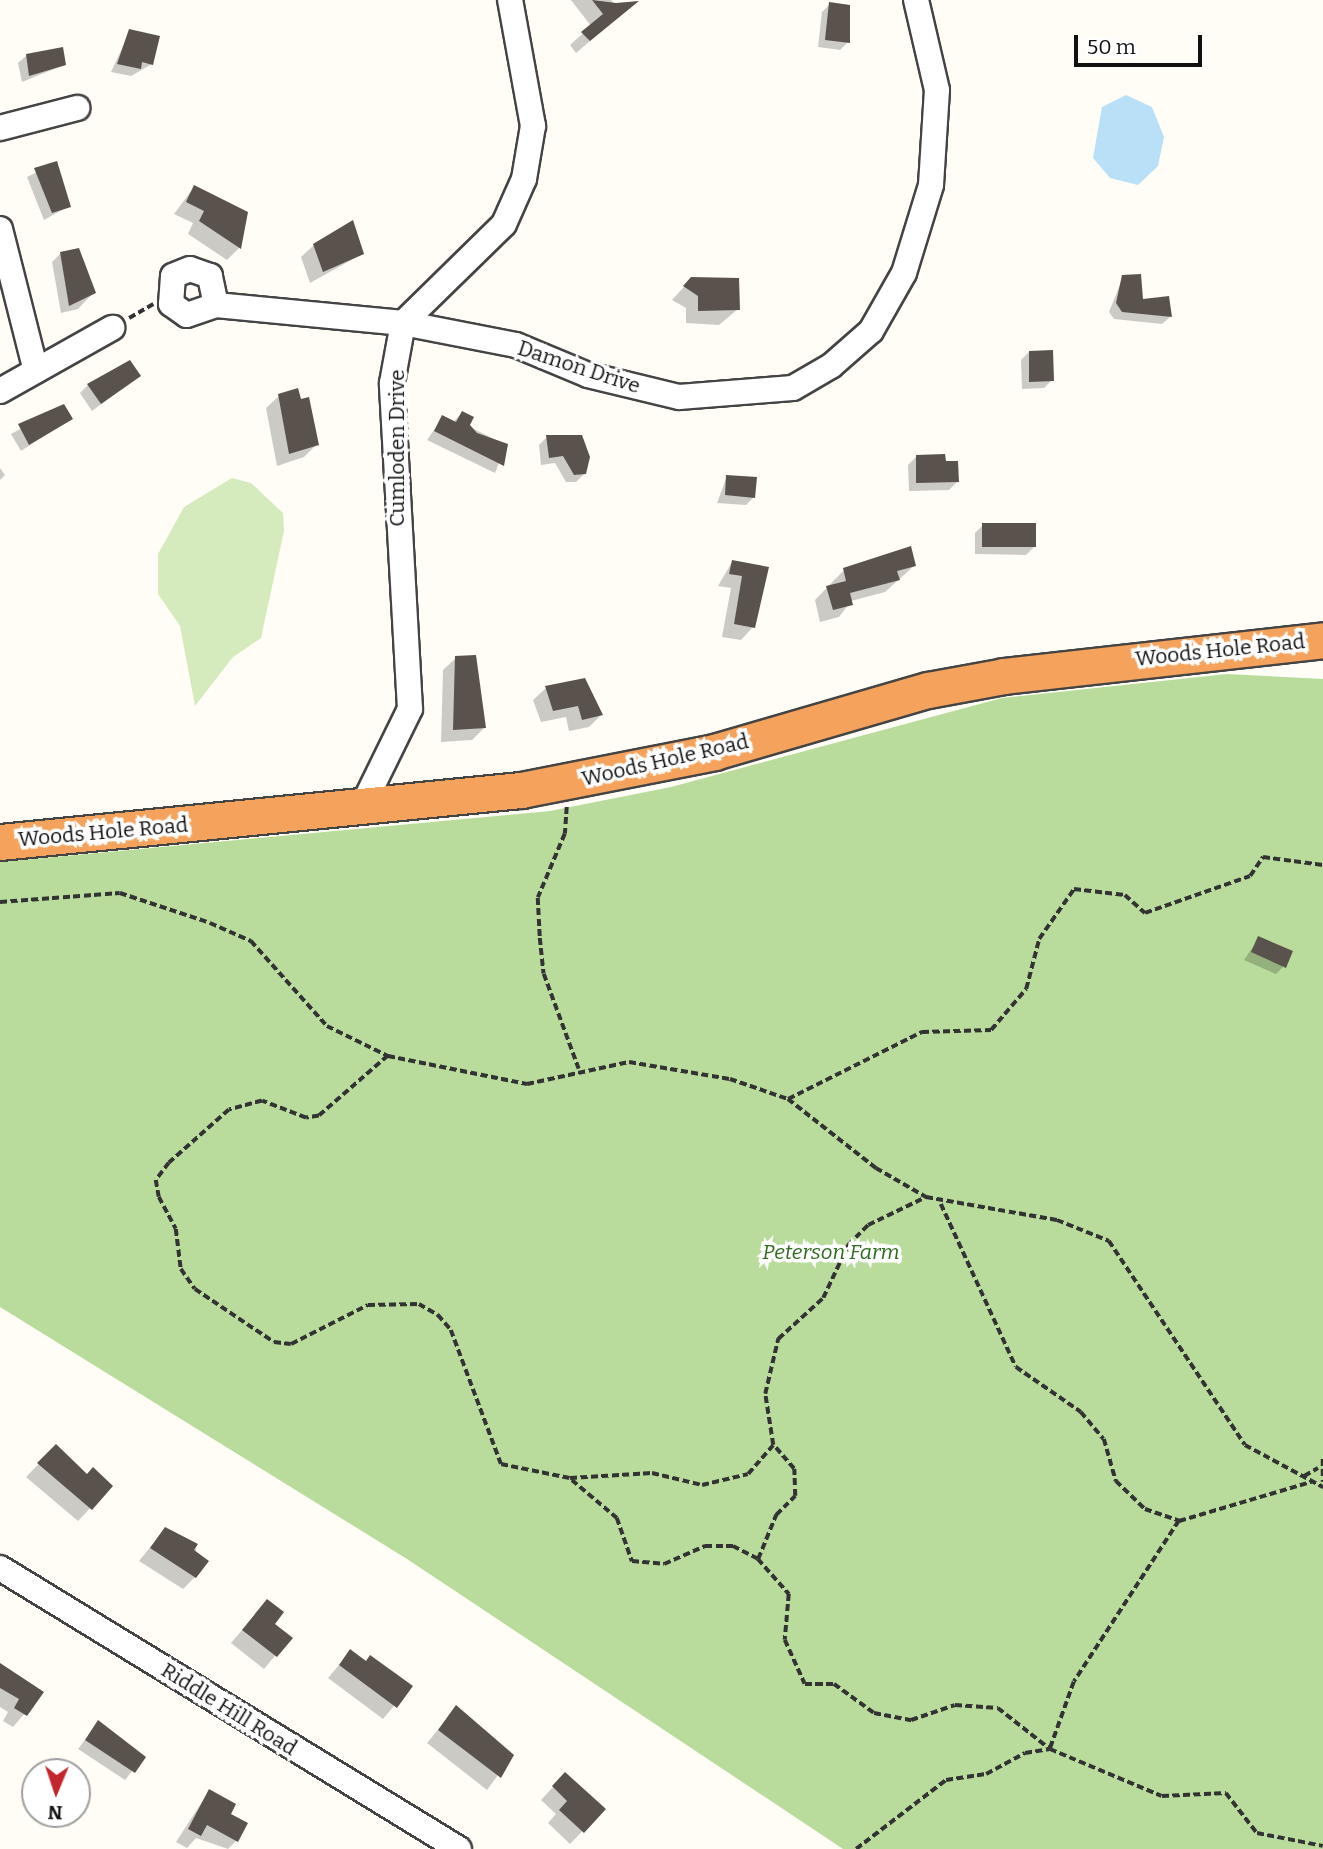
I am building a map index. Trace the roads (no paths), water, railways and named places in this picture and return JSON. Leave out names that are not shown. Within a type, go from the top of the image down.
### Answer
[{"type":"highway","name":"Woods Hole Road","points":[[0,842],[361,809],[568,782],[714,752],[928,690],[1004,676],[1323,640]]},
{"type":"street","points":[[403,323],[504,224],[524,179],[533,126],[510,0]]},
{"type":"street","name":"Damon Drive","points":[[216,305],[215,285],[201,271],[173,276],[168,296],[187,315],[216,305],[403,323],[516,345],[588,374],[679,397],[793,388],[831,366],[871,331],[904,273],[931,184],[937,90],[915,0]]},
{"type":"street","points":[[0,128],[77,108]]},
{"type":"street","points":[[0,229],[36,371]]},
{"type":"street","name":"Cumloden Drive","points":[[361,809],[410,709],[392,383],[403,323]]},
{"type":"street","points":[[0,391],[113,328]]},
{"type":"street","name":"Riddle Hill Road","points":[[0,1569],[459,1849]]},
{"type":"water","points":[[1126,95],[1152,107],[1164,137],[1158,166],[1138,185],[1110,178],[1093,158],[1102,107]]},
{"type":"park label","name":"Peterson Farm","points":[[831,1252]]}]
